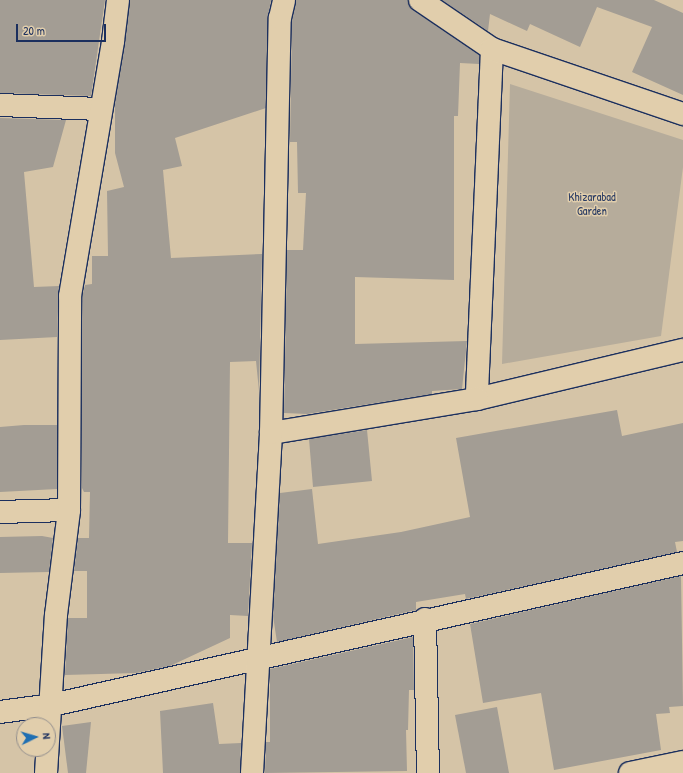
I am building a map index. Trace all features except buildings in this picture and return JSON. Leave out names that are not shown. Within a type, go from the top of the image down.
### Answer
[{"type":"street","points":[[46,773],[52,705],[56,615],[69,510],[70,296],[118,0]]},
{"type":"street","points":[[252,773],[257,660],[271,433],[280,18],[284,0]]},
{"type":"street","points":[[420,0],[492,49],[683,114]]},
{"type":"street","points":[[477,399],[492,49]]},
{"type":"street","points":[[0,105],[101,108]]},
{"type":"street","points":[[271,433],[477,399],[683,350]]},
{"type":"street","points":[[0,512],[69,510]]},
{"type":"street","points":[[0,712],[52,705],[257,660],[425,619],[683,563]]},
{"type":"street","points":[[425,619],[428,773]]},
{"type":"street","points":[[630,773],[683,762]]},
{"type":"green space","name":"Khizarabad Garden","points":[[510,84],[683,140],[683,167],[661,336],[502,364]]}]
